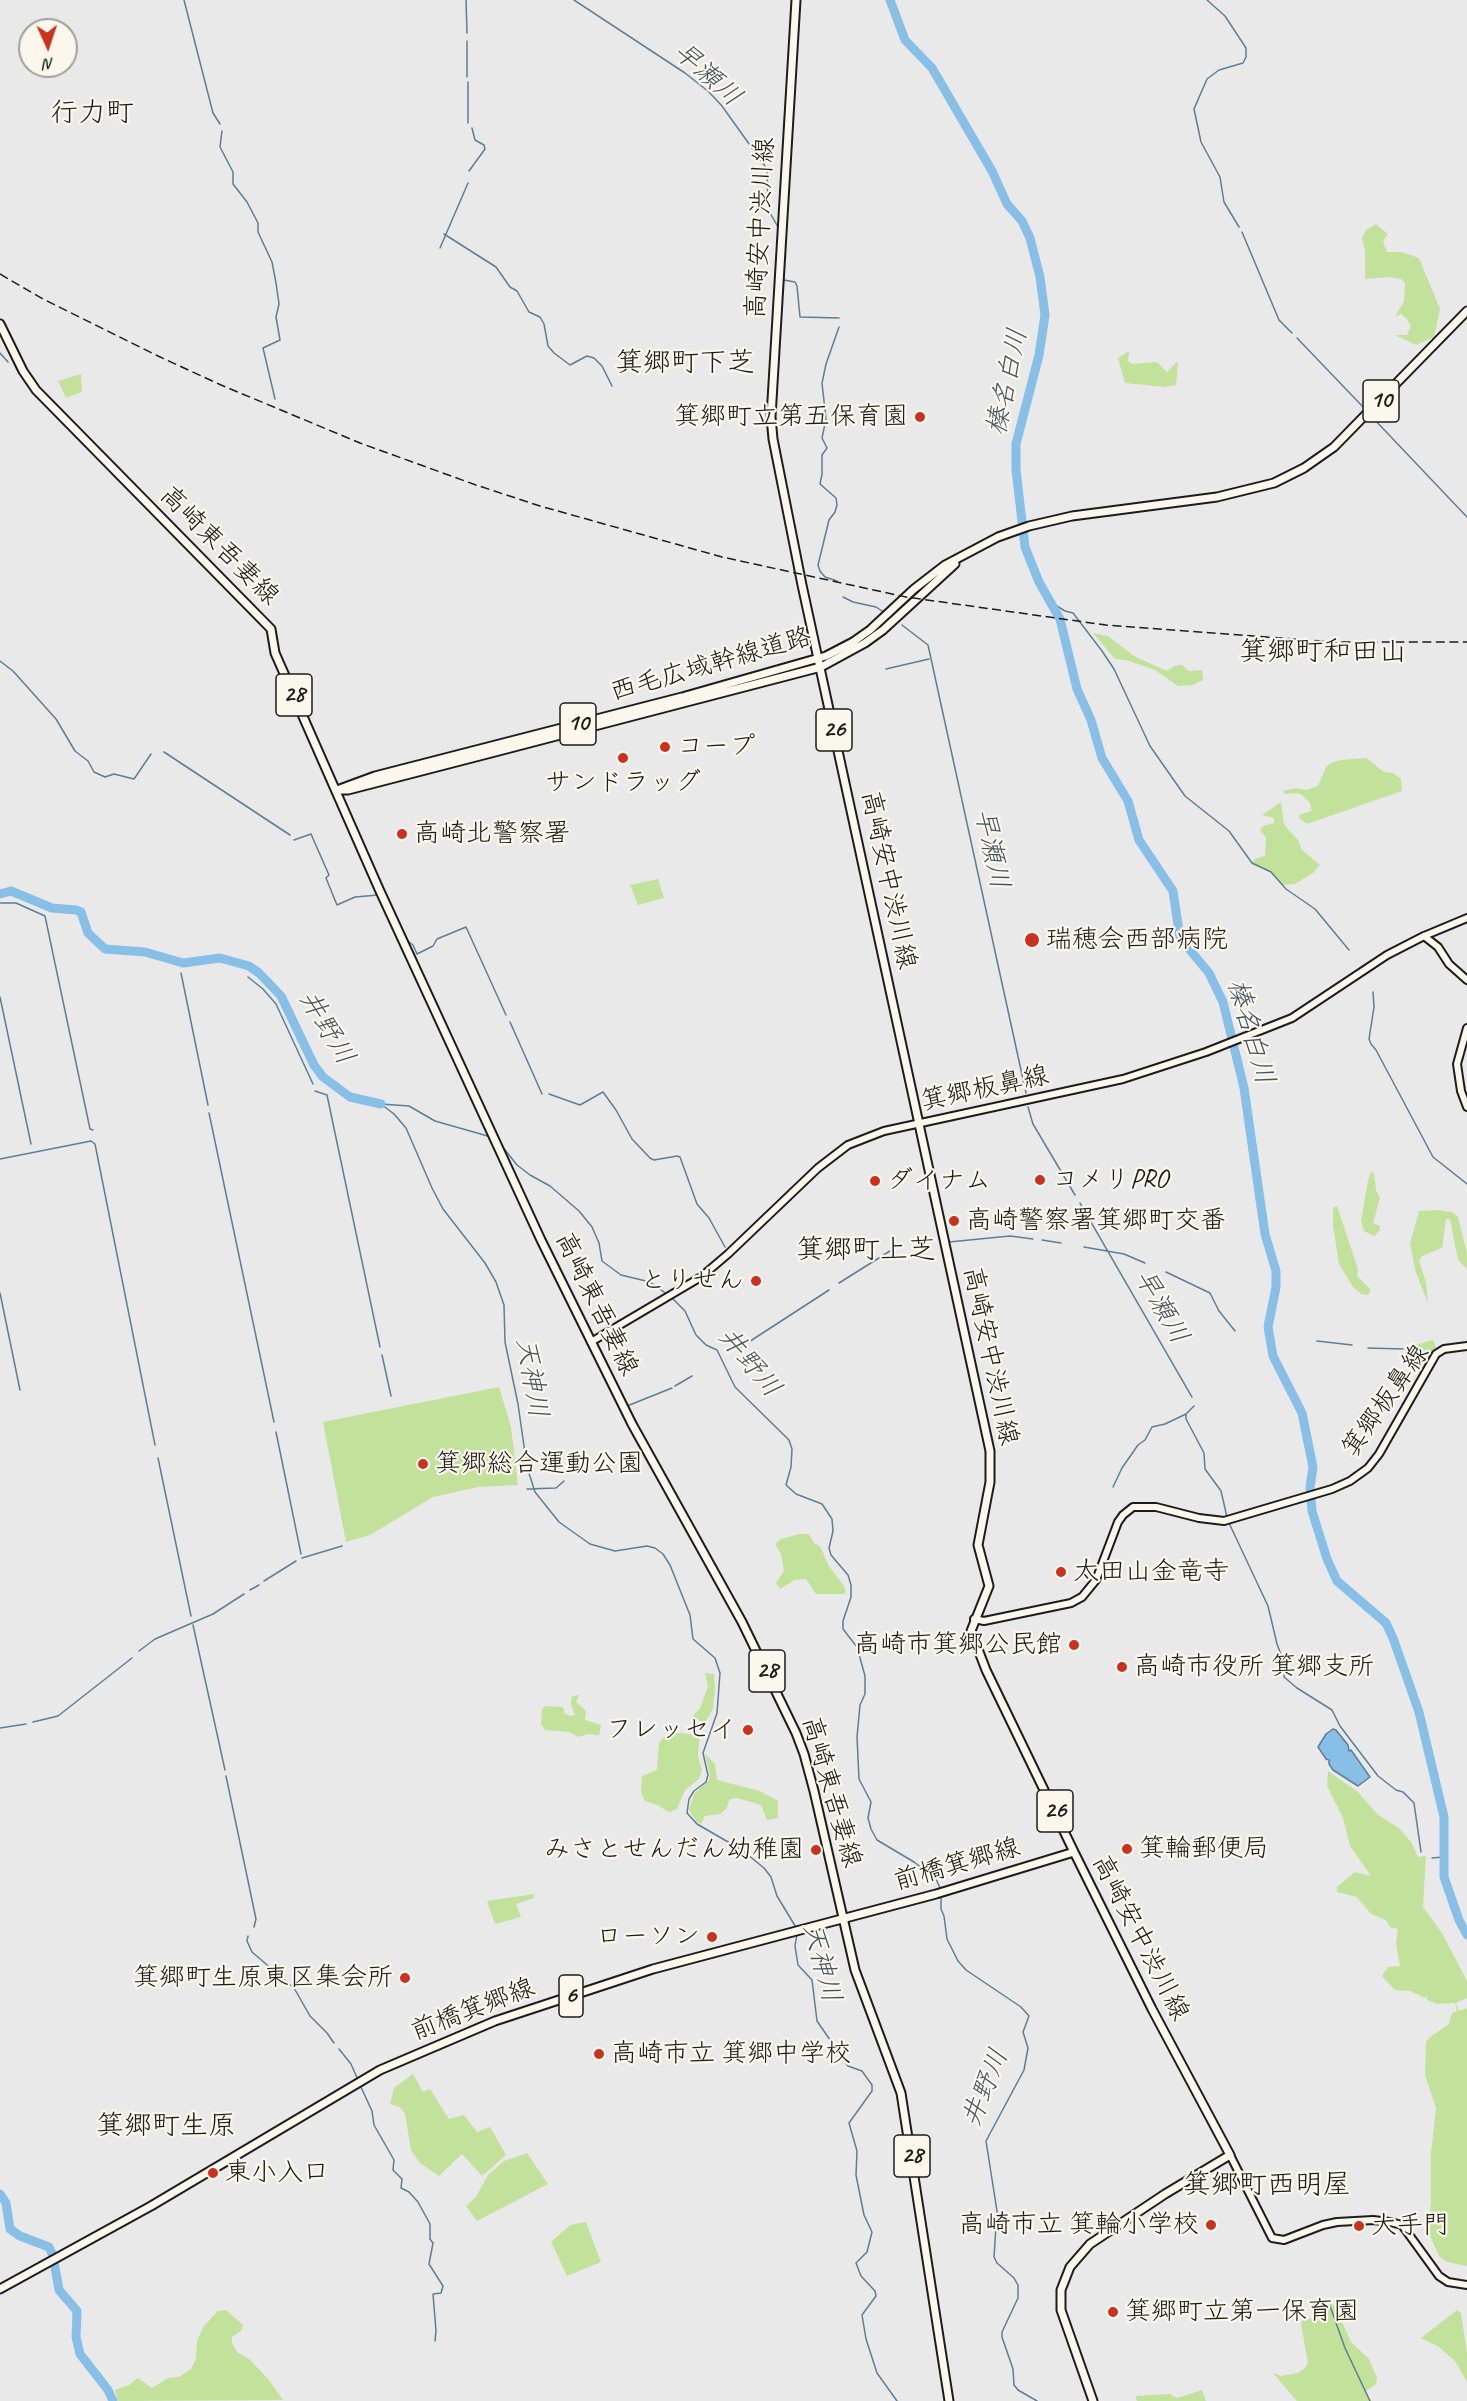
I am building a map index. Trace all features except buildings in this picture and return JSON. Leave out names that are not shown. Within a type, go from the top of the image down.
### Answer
[{"type":"main road","name":"高崎安中渋川線","points":[[796,0],[771,421],[775,459],[990,1451],[990,1482],[978,1545],[989,1586],[971,1631],[986,1670],[1074,1852],[1152,2009],[1230,2155]]},
{"type":"main road","name":"西毛広域幹線道路","points":[[337,790],[348,790],[820,663],[854,642],[881,621],[935,572],[998,537],[1047,520],[1233,494],[1289,476],[1322,457],[1348,435],[1467,311]]},
{"type":"main road","name":"高崎東吾妻線","points":[[0,324],[22,371],[36,390],[271,629],[275,653],[379,889],[497,1146],[591,1342],[646,1450],[742,1622],[796,1733],[804,1754],[860,1985],[901,2093],[949,2401]]},
{"type":"main road","name":"箕郷板鼻線","points":[[591,1342],[666,1299],[715,1266],[805,1180],[842,1149],[884,1131],[1123,1079],[1206,1052],[1292,1018],[1375,963],[1424,936],[1467,918]]},
{"type":"main road","points":[[1424,936],[1438,947],[1449,964],[1467,980]]},
{"type":"main road","points":[[1467,1028],[1458,1055],[1457,1069],[1467,1107]]},
{"type":"main road","name":"箕郷板鼻線","points":[[974,1619],[984,1621],[1071,1603],[1082,1597],[1096,1580],[1118,1522],[1132,1507],[1156,1507],[1199,1518],[1224,1521],[1329,1490],[1357,1476],[1379,1454],[1436,1354],[1444,1349],[1467,1346]]},
{"type":"main road","name":"前橋箕郷線","points":[[0,2289],[151,2206],[404,2058],[495,2021],[652,1969],[844,1919],[1074,1852]]},
{"type":"main road","points":[[1093,2401],[1061,2310],[1061,2290],[1070,2267],[1090,2244],[1230,2155],[1272,2238],[1284,2240],[1337,2222],[1372,2220],[1390,2222],[1402,2225],[1439,2276],[1448,2282],[1467,2285]]},
{"type":"green space","points":[[1376,224],[1388,234],[1383,241],[1387,252],[1402,252],[1419,258],[1440,309],[1434,337],[1416,345],[1395,335],[1407,335],[1411,326],[1401,314],[1395,317],[1404,301],[1405,283],[1401,279],[1389,277],[1365,279],[1365,251],[1362,238],[1366,230]]},
{"type":"green space","points":[[1129,351],[1128,361],[1132,364],[1157,362],[1167,372],[1178,361],[1176,385],[1165,387],[1125,383],[1118,358]]},
{"type":"green space","points":[[81,374],[82,392],[66,398],[58,381]]},
{"type":"green space","points":[[1093,633],[1108,636],[1134,656],[1167,671],[1174,666],[1182,665],[1189,671],[1202,670],[1203,680],[1193,685],[1178,686],[1155,670],[1126,660],[1115,659]]},
{"type":"green space","points":[[1366,758],[1384,772],[1393,773],[1401,779],[1402,791],[1307,824],[1300,819],[1299,815],[1311,811],[1310,803],[1302,795],[1285,794],[1283,791],[1296,788],[1307,790],[1318,786],[1326,767],[1331,763]]},
{"type":"green space","points":[[1281,802],[1284,825],[1298,840],[1302,850],[1320,865],[1313,873],[1295,884],[1283,885],[1271,872],[1251,864],[1255,859],[1265,856],[1266,838],[1260,830],[1263,826],[1274,823],[1274,818],[1262,815]]},
{"type":"green space","points":[[658,879],[664,898],[638,905],[630,885]]},
{"type":"green space","points":[[1374,1172],[1376,1190],[1380,1198],[1373,1223],[1380,1226],[1374,1236],[1364,1231],[1361,1221],[1368,1180],[1370,1174]]},
{"type":"green space","points":[[1337,1206],[1358,1269],[1357,1276],[1371,1290],[1368,1295],[1361,1294],[1353,1287],[1339,1264],[1333,1225],[1333,1208]]},
{"type":"green space","points":[[1419,1211],[1452,1212],[1458,1217],[1467,1253],[1467,1269],[1458,1260],[1450,1219],[1446,1219],[1442,1248],[1422,1256],[1419,1261],[1426,1282],[1428,1303],[1416,1273],[1410,1244]]},
{"type":"green space","points":[[1433,1340],[1436,1347],[1422,1362],[1415,1365],[1408,1347]]},
{"type":"green space","name":"箕郷総合運動公園","points":[[499,1387],[511,1427],[518,1485],[478,1487],[433,1497],[370,1535],[346,1542],[323,1422]]},
{"type":"green space","points":[[809,1534],[814,1543],[820,1546],[829,1566],[844,1586],[846,1592],[844,1594],[816,1594],[806,1579],[795,1580],[780,1589],[776,1583],[784,1571],[781,1554],[775,1544],[781,1539]]},
{"type":"green space","points":[[705,1673],[714,1674],[715,1687],[713,1709],[704,1724],[693,1716],[700,1708],[708,1687]]},
{"type":"green space","points":[[579,1695],[576,1702],[586,1711],[585,1720],[601,1725],[599,1735],[588,1734],[578,1737],[569,1732],[545,1730],[541,1724],[542,1709],[546,1706],[562,1707],[564,1713],[570,1716],[575,1715],[571,1704],[572,1696]]},
{"type":"green space","points":[[678,1733],[700,1735],[698,1756],[702,1770],[699,1779],[685,1790],[677,1809],[669,1812],[645,1801],[641,1792],[642,1776],[657,1770],[659,1743],[664,1737]]},
{"type":"green space","points":[[705,1754],[715,1764],[717,1780],[760,1791],[778,1801],[778,1818],[767,1820],[761,1805],[737,1798],[730,1799],[726,1809],[720,1814],[705,1816],[701,1824],[696,1821],[689,1810],[694,1794],[709,1780],[710,1774]]},
{"type":"green space","points":[[1328,1771],[1358,1792],[1378,1815],[1400,1829],[1411,1842],[1418,1857],[1426,1856],[1423,1907],[1442,1933],[1467,1981],[1467,1998],[1456,2003],[1459,2011],[1467,2008],[1467,2266],[1447,2262],[1439,2256],[1427,2229],[1431,2204],[1431,2153],[1436,2108],[1425,2075],[1426,2042],[1449,2024],[1452,2013],[1457,2011],[1455,2003],[1437,2004],[1427,2000],[1427,1996],[1425,1998],[1410,1991],[1395,1990],[1382,1976],[1388,1967],[1400,1966],[1396,1943],[1398,1929],[1390,1927],[1386,1920],[1371,1914],[1357,1897],[1337,1892],[1337,1887],[1355,1872],[1371,1876],[1350,1846],[1343,1818],[1327,1786]]},
{"type":"green space","points":[[534,1894],[534,1898],[516,1904],[521,1917],[495,1924],[487,1901]]},
{"type":"green space","points":[[413,2074],[423,2092],[430,2089],[449,2119],[464,2115],[477,2132],[490,2127],[506,2155],[482,2176],[462,2154],[439,2176],[420,2163],[411,2150],[405,2114],[400,2107],[390,2104],[394,2088]]},
{"type":"green space","points":[[527,2153],[548,2184],[477,2221],[466,2206],[476,2197],[488,2175],[504,2161]]},
{"type":"green space","points":[[586,2222],[601,2262],[567,2276],[551,2242],[570,2225]]},
{"type":"green space","points":[[1323,2301],[1335,2306],[1351,2342],[1369,2359],[1377,2378],[1376,2384],[1366,2391],[1371,2401],[1297,2401],[1273,2373],[1281,2376],[1298,2373],[1305,2368],[1308,2363],[1301,2324],[1303,2320],[1317,2317],[1318,2302]]},
{"type":"green space","points":[[226,2310],[243,2325],[241,2331],[232,2337],[232,2343],[237,2352],[249,2359],[269,2380],[283,2400],[118,2401],[115,2390],[129,2385],[138,2378],[152,2388],[168,2378],[179,2377],[191,2369],[196,2359],[197,2341],[203,2327],[218,2311]]},
{"type":"green space","points":[[1457,2310],[1461,2313],[1467,2354],[1467,2382],[1455,2361],[1439,2347],[1421,2338]]},
{"type":"green space","points":[[1202,2390],[1206,2401],[1137,2401],[1135,2396],[1170,2394],[1177,2398]]},
{"type":"water","points":[[1333,1729],[1348,1745],[1349,1751],[1351,1750],[1370,1777],[1358,1786],[1333,1770],[1329,1760],[1318,1747],[1326,1734]]},
{"type":"waterway","points":[[184,0],[213,113],[220,124]]},
{"type":"waterway","points":[[466,0],[467,33]]},
{"type":"waterway","name":"早瀬川","points":[[574,0],[685,73],[722,106],[767,169],[769,211],[778,227],[778,245]]},
{"type":"waterway","name":"榛名白川","points":[[890,0],[905,40],[932,68],[992,171],[1007,204],[1022,221],[1030,238],[1040,277],[1045,315],[1039,355],[1016,444],[1016,470],[1025,547],[1039,582],[1060,619],[1077,689],[1091,720],[1102,758],[1128,801],[1139,840],[1173,891],[1180,938],[1209,973],[1223,1002],[1244,1088],[1265,1234],[1276,1271],[1276,1287],[1268,1327],[1273,1356],[1302,1413],[1313,1467],[1310,1487],[1312,1511],[1327,1559],[1337,1581],[1386,1623],[1393,1638],[1419,1712],[1444,1817],[1444,1877],[1459,1920],[1467,1935]]},
{"type":"waterway","points":[[1207,0],[1225,16],[1246,48],[1243,63],[1219,70],[1207,79],[1194,109],[1201,142],[1220,177],[1224,202],[1239,227]]},
{"type":"waterway","points":[[467,41],[467,77]]},
{"type":"waterway","points":[[468,82],[468,123]]},
{"type":"waterway","points":[[469,171],[485,149],[484,145],[475,140],[472,128]]},
{"type":"waterway","points":[[222,131],[220,147],[233,172],[233,184],[247,202],[258,223],[258,232],[272,262],[279,304],[276,317],[280,340],[263,348],[275,399]]},
{"type":"waterway","points":[[440,248],[468,183]]},
{"type":"waterway","points":[[1242,232],[1279,320],[1292,333]]},
{"type":"waterway","points":[[444,234],[496,267],[510,287],[517,291],[529,312],[540,317],[544,324],[548,346],[554,353],[570,365],[587,356],[594,358],[602,366],[612,386]]},
{"type":"waterway","name":"早瀬川","points":[[776,279],[777,253]]},
{"type":"waterway","name":"早瀬川","points":[[784,280],[795,282],[797,286],[800,317],[839,318]]},
{"type":"waterway","name":"早瀬川","points":[[837,581],[825,577],[818,565],[829,520],[837,505],[836,498],[820,484],[822,455],[827,448],[822,438],[826,419],[822,383],[839,327]]},
{"type":"waterway","points":[[1297,338],[1365,409]]},
{"type":"waterway","points":[[0,353],[8,362]]},
{"type":"waterway","points":[[1373,418],[1467,517]]},
{"type":"waterway","name":"早瀬川","points":[[843,597],[882,611]]},
{"type":"waterway","points":[[1052,603],[1073,613],[1102,651],[1114,669],[1150,746],[1185,796],[1229,831],[1252,863],[1271,872],[1286,889],[1315,909],[1349,950]]},
{"type":"waterway","name":"早瀬川","points":[[902,625],[928,645],[1026,1093]]},
{"type":"waterway","points":[[886,669],[929,659]]},
{"type":"waterway","points":[[0,661],[13,671],[56,719],[75,751],[88,761],[94,772],[105,777],[114,774],[134,779],[151,754]]},
{"type":"waterway","points":[[164,752],[290,835]]},
{"type":"waterway","points":[[294,840],[311,834],[329,875],[326,878],[337,905],[355,897],[378,895],[397,936]]},
{"type":"waterway","name":"井野川","points":[[0,894],[11,891],[52,908],[81,912],[88,933],[105,949],[145,952],[183,963],[220,958],[249,966],[281,996],[314,1065],[323,1077],[350,1097],[381,1104]]},
{"type":"waterway","points":[[0,903],[16,903],[45,916],[90,1129],[93,1130]]},
{"type":"waterway","points":[[409,942],[417,954],[433,946],[437,939],[466,927],[506,1015]]},
{"type":"waterway","points":[[181,973],[208,1105]]},
{"type":"waterway","points":[[248,977],[276,1004],[313,1084]]},
{"type":"waterway","points":[[1373,992],[1374,1007],[1369,1039],[1371,1044],[1433,1157],[1467,1184]]},
{"type":"waterway","points":[[0,997],[31,1144]]},
{"type":"waterway","points":[[510,1022],[542,1094]]},
{"type":"waterway","points":[[315,1091],[327,1095],[380,1347]]},
{"type":"waterway","points":[[549,1094],[580,1105],[603,1092],[632,1139],[650,1158],[654,1160],[680,1157],[697,1204],[709,1218],[725,1247]]},
{"type":"waterway","name":"井野川","points":[[381,1104],[409,1106],[435,1121],[491,1137]]},
{"type":"waterway","name":"天神川","points":[[381,1104],[406,1128],[443,1209],[485,1263],[496,1282],[504,1305],[505,1342],[518,1404],[527,1467],[535,1492],[559,1522],[590,1544],[615,1551],[647,1546],[655,1548],[663,1554],[670,1565],[690,1615],[693,1639],[715,1658],[720,1673],[717,1713],[703,1753],[708,1775],[706,1782],[694,1791],[689,1799],[687,1813],[697,1824],[742,1850],[764,1868],[771,1877],[777,1896],[797,1929]]},
{"type":"waterway","name":"早瀬川","points":[[1028,1107],[1033,1124],[1075,1195]]},
{"type":"waterway","points":[[209,1113],[274,1422]]},
{"type":"waterway","points":[[0,1159],[91,1141],[95,1144],[155,1445]]},
{"type":"waterway","name":"井野川","points":[[498,1141],[517,1165],[550,1186],[579,1211],[592,1227],[599,1243],[602,1261],[621,1275],[650,1282],[668,1295]]},
{"type":"waterway","name":"早瀬川","points":[[1080,1203],[1192,1397]]},
{"type":"waterway","points":[[949,1242],[1010,1236],[1033,1239]]},
{"type":"waterway","points":[[1042,1240],[1061,1243]]},
{"type":"waterway","points":[[1084,1247],[1124,1254],[1145,1263]]},
{"type":"waterway","points":[[839,1283],[890,1251]]},
{"type":"waterway","points":[[1166,1272],[1210,1293],[1219,1311],[1235,1331]]},
{"type":"waterway","points":[[738,1349],[829,1290]]},
{"type":"waterway","points":[[0,1293],[20,1390]]},
{"type":"waterway","name":"井野川","points":[[672,1298],[685,1311],[696,1335],[706,1345],[717,1350],[735,1387],[789,1440],[792,1449],[791,1467],[786,1485],[796,1494],[822,1504],[832,1519],[833,1531],[829,1548],[831,1555],[848,1575],[851,1585],[851,1597],[843,1621],[843,1629],[857,1647],[865,1676],[865,1694],[860,1705],[857,1737],[859,1779],[871,1802],[868,1818],[871,1829],[877,1840],[914,1862],[936,1879],[941,1890]]},
{"type":"waterway","points":[[1317,1341],[1352,1345]]},
{"type":"waterway","points":[[1368,1348],[1403,1349]]},
{"type":"waterway","points":[[382,1355],[391,1396]]},
{"type":"waterway","points":[[675,1386],[692,1376]]},
{"type":"waterway","points":[[627,1406],[672,1388]]},
{"type":"waterway","name":"早瀬川","points":[[1113,1487],[1122,1468],[1138,1445],[1145,1440],[1152,1427],[1165,1424],[1186,1414],[1194,1406]]},
{"type":"waterway","points":[[1186,1414],[1186,1419],[1204,1453],[1205,1469],[1221,1491],[1227,1517]]},
{"type":"waterway","points":[[276,1432],[301,1554]]},
{"type":"waterway","points":[[158,1458],[191,1616]]},
{"type":"waterway","points":[[527,1489],[556,1488],[564,1481]]},
{"type":"waterway","points":[[1229,1523],[1268,1606],[1277,1644],[1285,1665],[1284,1677],[1332,1710],[1340,1726],[1378,1776],[1396,1790],[1403,1792],[1414,1803],[1421,1852]]},
{"type":"waterway","points":[[302,1558],[342,1546]]},
{"type":"waterway","points":[[264,1581],[296,1561]]},
{"type":"waterway","points":[[250,1590],[259,1585]]},
{"type":"waterway","points":[[139,1651],[155,1639],[213,1614],[244,1594]]},
{"type":"waterway","points":[[193,1625],[225,1770]]},
{"type":"waterway","points":[[33,1722],[58,1716],[132,1658]]},
{"type":"waterway","points":[[0,1728],[26,1724]]},
{"type":"waterway","points":[[226,1776],[256,1919],[254,1927]]},
{"type":"waterway","points":[[1432,1858],[1443,1857]]},
{"type":"waterway","name":"井野川","points":[[941,1894],[941,1909],[947,1939],[958,1961],[966,1970],[1021,2007],[1029,2016],[1023,2032],[1028,2048],[1024,2070],[986,2141],[997,2211],[994,2257],[1018,2285],[1018,2298],[1002,2332],[1002,2337],[1013,2369],[1014,2385],[1018,2390],[1037,2401]]},
{"type":"waterway","name":"天神川","points":[[797,1934],[795,1946],[798,1965],[812,1980],[817,2021],[848,2066],[862,2071],[872,2085],[872,2091],[849,2123],[857,2151],[856,2175],[864,2215],[872,2232],[867,2252],[856,2263],[861,2276],[875,2291],[876,2296],[862,2315],[866,2339],[877,2373],[897,2401]]},
{"type":"waterway","points":[[248,1936],[247,1941],[252,1952],[294,1988],[310,2016],[334,2043]]},
{"type":"waterway","points":[[339,2049],[351,2064],[358,2080]]},
{"type":"waterway","points":[[360,2085],[372,2111],[374,2125],[394,2160],[393,2170],[402,2179],[401,2188],[409,2192],[418,2202],[430,2224],[430,2239],[433,2243],[429,2264],[443,2286],[441,2293],[433,2294],[435,2341]]},
{"type":"waterway","points":[[0,2194],[6,2203],[10,2229],[20,2236],[49,2247],[53,2256],[59,2290],[77,2311],[76,2337],[80,2354],[108,2390],[113,2401]]},
{"type":"waterway","points":[[1330,2306],[1345,2348],[1370,2401]]},
{"type":"railway","points":[[0,274],[43,299],[158,356],[360,443],[540,506],[722,557],[906,597],[1106,625],[1333,642],[1467,642]]},
{"type":"place","name":"箕郷町立第五保育園","points":[[920,417]]},
{"type":"place","name":"コープ","points":[[665,747]]},
{"type":"place","name":"サンドラッグ","points":[[623,758]]},
{"type":"place","name":"高崎北警察署","points":[[402,834]]},
{"type":"place","name":"瑞穂会西部病院","points":[[1032,940]]},
{"type":"place","name":"コメリPRO","points":[[1040,1180]]},
{"type":"place","name":"ダイナム","points":[[875,1181]]},
{"type":"place","name":"高崎警察署箕郷町交番","points":[[954,1221]]},
{"type":"place","name":"とりせん","points":[[756,1281]]},
{"type":"place","name":"箕郷総合運動公園","points":[[423,1464]]},
{"type":"place","name":"太田山金竜寺","points":[[1061,1572]]},
{"type":"place","name":"高崎市箕郷公民館","points":[[1074,1645]]},
{"type":"place","name":"高崎市役所 箕郷支所","points":[[1122,1667]]},
{"type":"place","name":"フレッセイ","points":[[748,1730]]},
{"type":"place","name":"箕輪郵便局","points":[[1127,1849]]},
{"type":"place","name":"みさとせんだん幼稚園","points":[[816,1850]]},
{"type":"place","name":"ローソン","points":[[712,1937]]},
{"type":"place","name":"箕郷町生原東区集会所","points":[[405,1978]]},
{"type":"place","name":"高崎市立 箕郷中学校","points":[[599,2054]]},
{"type":"place","name":"東小入口","points":[[213,2173]]},
{"type":"place","name":"高崎市立 箕輪小学校","points":[[1211,2225]]},
{"type":"place","name":"大手門","points":[[1359,2226]]},
{"type":"place","name":"箕郷町立第一保育園","points":[[1113,2312]]},
{"type":"district","name":"行力町","points":[[92,114]]},
{"type":"district","name":"箕郷町下芝","points":[[685,364]]},
{"type":"district","name":"箕郷町和田山","points":[[1323,653]]},
{"type":"district","name":"箕郷町上芝","points":[[866,1251]]},
{"type":"district","name":"箕郷町生原","points":[[166,2127]]},
{"type":"district","name":"箕郷町西明屋","points":[[1267,2186]]}]
